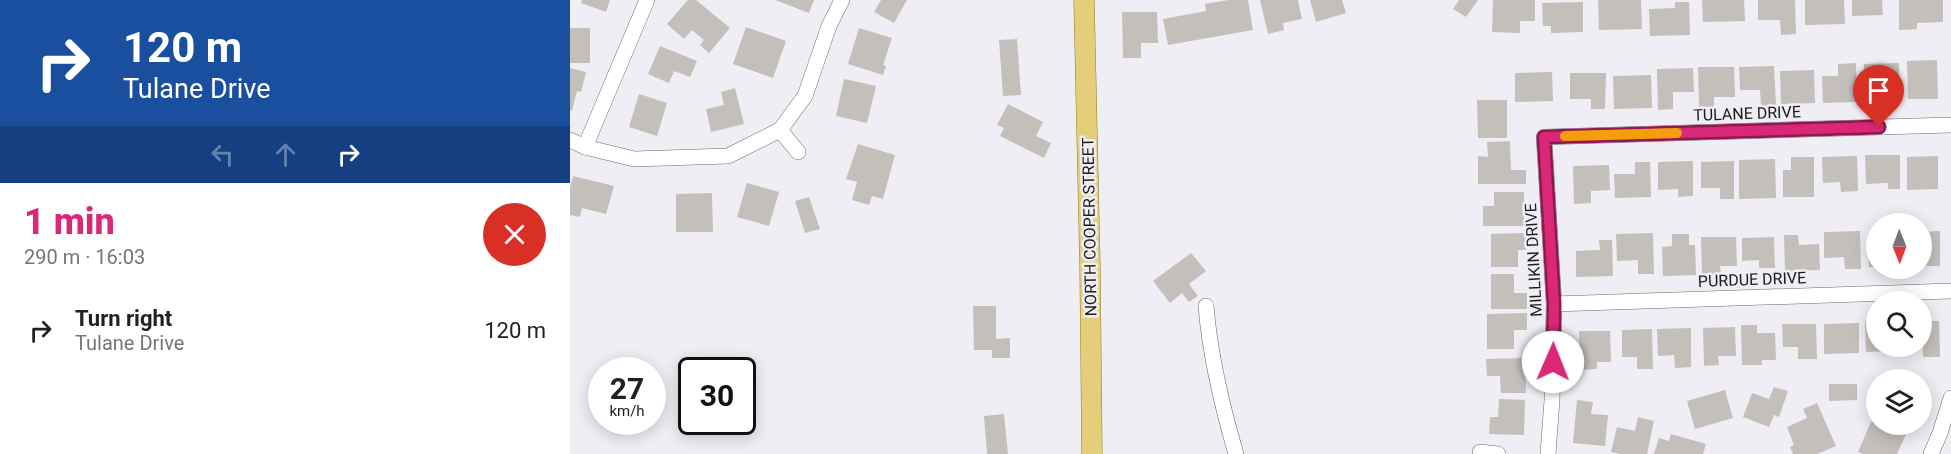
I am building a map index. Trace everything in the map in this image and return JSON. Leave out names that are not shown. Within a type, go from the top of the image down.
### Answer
[{"type":"main road","name":"NORTH COOPER STREET","points":[[1084,0],[1092,454]]},
{"type":"street","points":[[585,147],[647,0]]},
{"type":"street","points":[[570,140],[585,147],[634,159],[728,156],[780,130],[805,96],[829,26],[842,0]]},
{"type":"street","name":"TULANE DRIVE","points":[[1544,137],[1951,124]]},
{"type":"street","points":[[780,130],[798,152]]},
{"type":"street","name":"MILLIKIN DRIVE","points":[[1544,137],[1554,304],[1552,400],[1548,454]]},
{"type":"street","name":"PURDUE DRIVE","points":[[1554,304],[1951,291]]},
{"type":"street","points":[[1206,306],[1208,336],[1226,421],[1236,454]]},
{"type":"street","points":[[1931,454],[1946,435],[1951,398]]},
{"type":"street","points":[[1480,452],[1498,454]]},
{"type":"building","points":[[582,0],[610,0],[606,12],[581,3]]},
{"type":"building","points":[[688,0],[696,0],[730,28],[709,53],[700,45],[704,40],[692,30],[684,39],[667,24]]},
{"type":"building","points":[[775,0],[814,0],[809,13]]},
{"type":"building","points":[[881,0],[907,0],[894,23],[874,12]]},
{"type":"building","points":[[1228,0],[1248,0],[1253,30],[1168,45],[1163,19],[1206,11],[1205,4]]},
{"type":"building","points":[[1260,0],[1298,0],[1302,19],[1283,23],[1284,30],[1268,34]]},
{"type":"building","points":[[1310,0],[1342,0],[1346,13],[1316,22]]},
{"type":"building","points":[[1459,0],[1478,0],[1466,17],[1453,9]]},
{"type":"building","points":[[1493,0],[1535,0],[1535,21],[1520,21],[1520,33],[1492,32]]},
{"type":"building","points":[[1598,0],[1641,0],[1642,29],[1599,30]]},
{"type":"building","points":[[1702,0],[1744,0],[1745,21],[1703,22]]},
{"type":"building","points":[[1758,0],[1795,0],[1796,34],[1781,35],[1780,20],[1758,20]]},
{"type":"building","points":[[1805,0],[1844,0],[1845,24],[1805,25]]},
{"type":"building","points":[[1852,0],[1882,0],[1883,15],[1852,16]]},
{"type":"building","points":[[1899,0],[1943,0],[1943,22],[1917,23],[1917,29],[1899,30]]},
{"type":"building","points":[[1583,2],[1583,32],[1551,33],[1551,26],[1543,26],[1542,3]]},
{"type":"building","points":[[1675,2],[1689,2],[1690,35],[1650,36],[1649,9],[1675,8]]},
{"type":"building","points":[[1122,12],[1157,12],[1158,43],[1141,43],[1141,58],[1123,58]]},
{"type":"building","points":[[746,27],[786,41],[773,78],[733,64]]},
{"type":"building","points":[[570,28],[590,28],[590,63],[570,63]]},
{"type":"building","points":[[859,28],[892,38],[883,65],[886,66],[883,75],[848,64]]},
{"type":"building","points":[[1017,39],[1021,95],[1003,96],[999,40]]},
{"type":"building","points":[[660,46],[697,61],[690,77],[674,71],[669,83],[648,74]]},
{"type":"building","points":[[1937,60],[1938,99],[1908,99],[1907,61]]},
{"type":"building","points":[[1856,63],[1857,102],[1823,103],[1822,76],[1838,76],[1838,64]]},
{"type":"building","points":[[1899,63],[1899,101],[1885,101],[1885,89],[1864,89],[1864,64]]},
{"type":"building","points":[[1774,66],[1776,105],[1761,106],[1760,90],[1740,90],[1739,67]]},
{"type":"building","points":[[1698,67],[1734,67],[1735,97],[1714,97],[1714,107],[1699,107]]},
{"type":"building","points":[[570,68],[586,72],[581,92],[577,91],[572,111],[570,110]]},
{"type":"building","points":[[1693,68],[1694,92],[1673,92],[1673,109],[1658,110],[1657,69]]},
{"type":"building","points":[[1814,70],[1815,103],[1781,104],[1780,71]]},
{"type":"building","points":[[1552,72],[1553,101],[1515,102],[1515,73]]},
{"type":"building","points":[[1570,73],[1606,73],[1605,109],[1591,109],[1591,99],[1570,99]]},
{"type":"building","points":[[1651,75],[1652,108],[1614,109],[1613,76]]},
{"type":"building","points":[[844,79],[876,86],[867,123],[836,116]]},
{"type":"building","points":[[735,88],[744,124],[711,132],[706,109],[724,105],[721,92]]},
{"type":"building","points":[[639,94],[667,103],[657,136],[629,127]]},
{"type":"building","points":[[1477,100],[1507,100],[1507,138],[1478,138]]},
{"type":"building","points":[[1008,104],[1043,122],[1036,136],[1051,143],[1044,158],[1000,136],[1004,128],[997,125]]},
{"type":"building","points":[[1510,141],[1511,170],[1526,170],[1526,184],[1478,184],[1478,156],[1488,157],[1487,142]]},
{"type":"building","points":[[858,144],[895,155],[883,199],[872,196],[869,205],[852,200],[857,182],[846,179]]},
{"type":"building","points":[[1865,155],[1900,155],[1900,189],[1888,189],[1888,183],[1866,184]]},
{"type":"building","points":[[1857,156],[1858,191],[1841,192],[1840,182],[1823,183],[1822,157]]},
{"type":"building","points":[[1938,156],[1938,189],[1907,190],[1907,157]]},
{"type":"building","points":[[1791,157],[1814,157],[1814,197],[1783,197],[1783,170],[1791,170]]},
{"type":"building","points":[[1775,159],[1776,198],[1739,199],[1739,160]]},
{"type":"building","points":[[1693,161],[1693,196],[1678,197],[1678,189],[1658,190],[1658,162]]},
{"type":"building","points":[[1734,161],[1734,199],[1720,199],[1720,188],[1701,188],[1701,162]]},
{"type":"building","points":[[1635,162],[1650,162],[1651,197],[1615,198],[1614,174],[1635,174]]},
{"type":"building","points":[[1609,165],[1610,190],[1591,191],[1591,203],[1574,204],[1573,166]]},
{"type":"building","points":[[573,176],[614,186],[606,214],[582,208],[580,217],[570,215],[570,188]]},
{"type":"building","points":[[747,183],[779,192],[769,226],[737,217]]},
{"type":"building","points":[[1494,192],[1524,192],[1524,226],[1483,226],[1483,206],[1494,206]]},
{"type":"building","points":[[712,193],[713,232],[676,232],[676,194]]},
{"type":"building","points":[[809,197],[820,229],[805,233],[795,201]]},
{"type":"building","points":[[1860,231],[1861,269],[1845,269],[1844,257],[1824,258],[1824,232]]},
{"type":"building","points":[[1932,231],[1940,231],[1940,266],[1932,266]]},
{"type":"building","points":[[1526,233],[1526,250],[1518,250],[1518,267],[1491,267],[1491,234]]},
{"type":"building","points":[[1653,233],[1654,274],[1638,274],[1638,260],[1617,261],[1616,234]]},
{"type":"building","points":[[1672,234],[1689,234],[1689,245],[1695,245],[1696,275],[1663,276],[1662,247],[1672,246]]},
{"type":"building","points":[[1784,235],[1798,235],[1799,245],[1819,244],[1820,270],[1785,271]]},
{"type":"building","points":[[1701,237],[1736,237],[1737,266],[1720,266],[1721,274],[1702,274]]},
{"type":"building","points":[[1774,237],[1775,268],[1759,268],[1759,260],[1742,261],[1742,238]]},
{"type":"building","points":[[1599,240],[1612,240],[1613,276],[1576,277],[1576,251],[1600,250]]},
{"type":"building","points":[[1191,253],[1206,271],[1189,284],[1198,296],[1189,302],[1182,293],[1170,303],[1153,281]]},
{"type":"building","points":[[1491,274],[1514,274],[1514,293],[1527,293],[1527,309],[1491,309]]},
{"type":"building","points":[[973,306],[996,306],[996,339],[1010,338],[1010,358],[992,358],[992,350],[974,350]]},
{"type":"building","points":[[1527,313],[1527,330],[1514,330],[1514,349],[1487,349],[1487,314]]},
{"type":"building","points":[[1932,321],[1939,321],[1940,357],[1932,357]]},
{"type":"building","points":[[1859,323],[1859,353],[1824,354],[1824,324]]},
{"type":"building","points":[[1782,324],[1816,324],[1817,359],[1798,359],[1798,347],[1783,347]]},
{"type":"building","points":[[1741,325],[1757,325],[1757,333],[1775,333],[1776,360],[1762,360],[1762,365],[1742,365]]},
{"type":"building","points":[[1735,327],[1736,356],[1718,356],[1719,365],[1704,366],[1703,328]]},
{"type":"building","points":[[1691,328],[1691,367],[1675,368],[1674,355],[1658,356],[1657,329]]},
{"type":"building","points":[[1652,329],[1653,369],[1637,369],[1637,357],[1622,357],[1622,330]]},
{"type":"building","points":[[1579,331],[1610,331],[1611,362],[1597,362],[1597,369],[1580,370]]},
{"type":"building","points":[[1525,358],[1526,393],[1501,393],[1500,376],[1487,376],[1486,359]]},
{"type":"building","points":[[1829,384],[1857,384],[1857,400],[1829,401]]},
{"type":"building","points":[[1774,387],[1788,391],[1779,417],[1774,415],[1769,427],[1743,417],[1752,393],[1769,399]]},
{"type":"building","points":[[1725,390],[1733,418],[1695,429],[1687,401]]},
{"type":"building","points":[[1499,399],[1525,400],[1524,435],[1489,434],[1490,417],[1498,417]]},
{"type":"building","points":[[1577,400],[1593,402],[1591,414],[1608,415],[1605,446],[1573,443]]},
{"type":"building","points":[[1817,403],[1836,446],[1817,454],[1793,454],[1790,447],[1794,445],[1787,427],[1807,418],[1803,409]]},
{"type":"building","points":[[1004,414],[1008,454],[987,454],[984,416]]},
{"type":"building","points":[[1638,417],[1654,421],[1647,454],[1611,452],[1617,427],[1635,431]]},
{"type":"building","points":[[1866,433],[1906,435],[1897,454],[1858,452]]},
{"type":"building","points":[[1671,434],[1706,444],[1703,454],[1654,454],[1659,438],[1669,441]]},
{"type":"slow traffic","points":[[1565,136],[1677,133]]},
{"type":"route","points":[[1553,362],[1554,304],[1544,137],[1879,127]]}]
